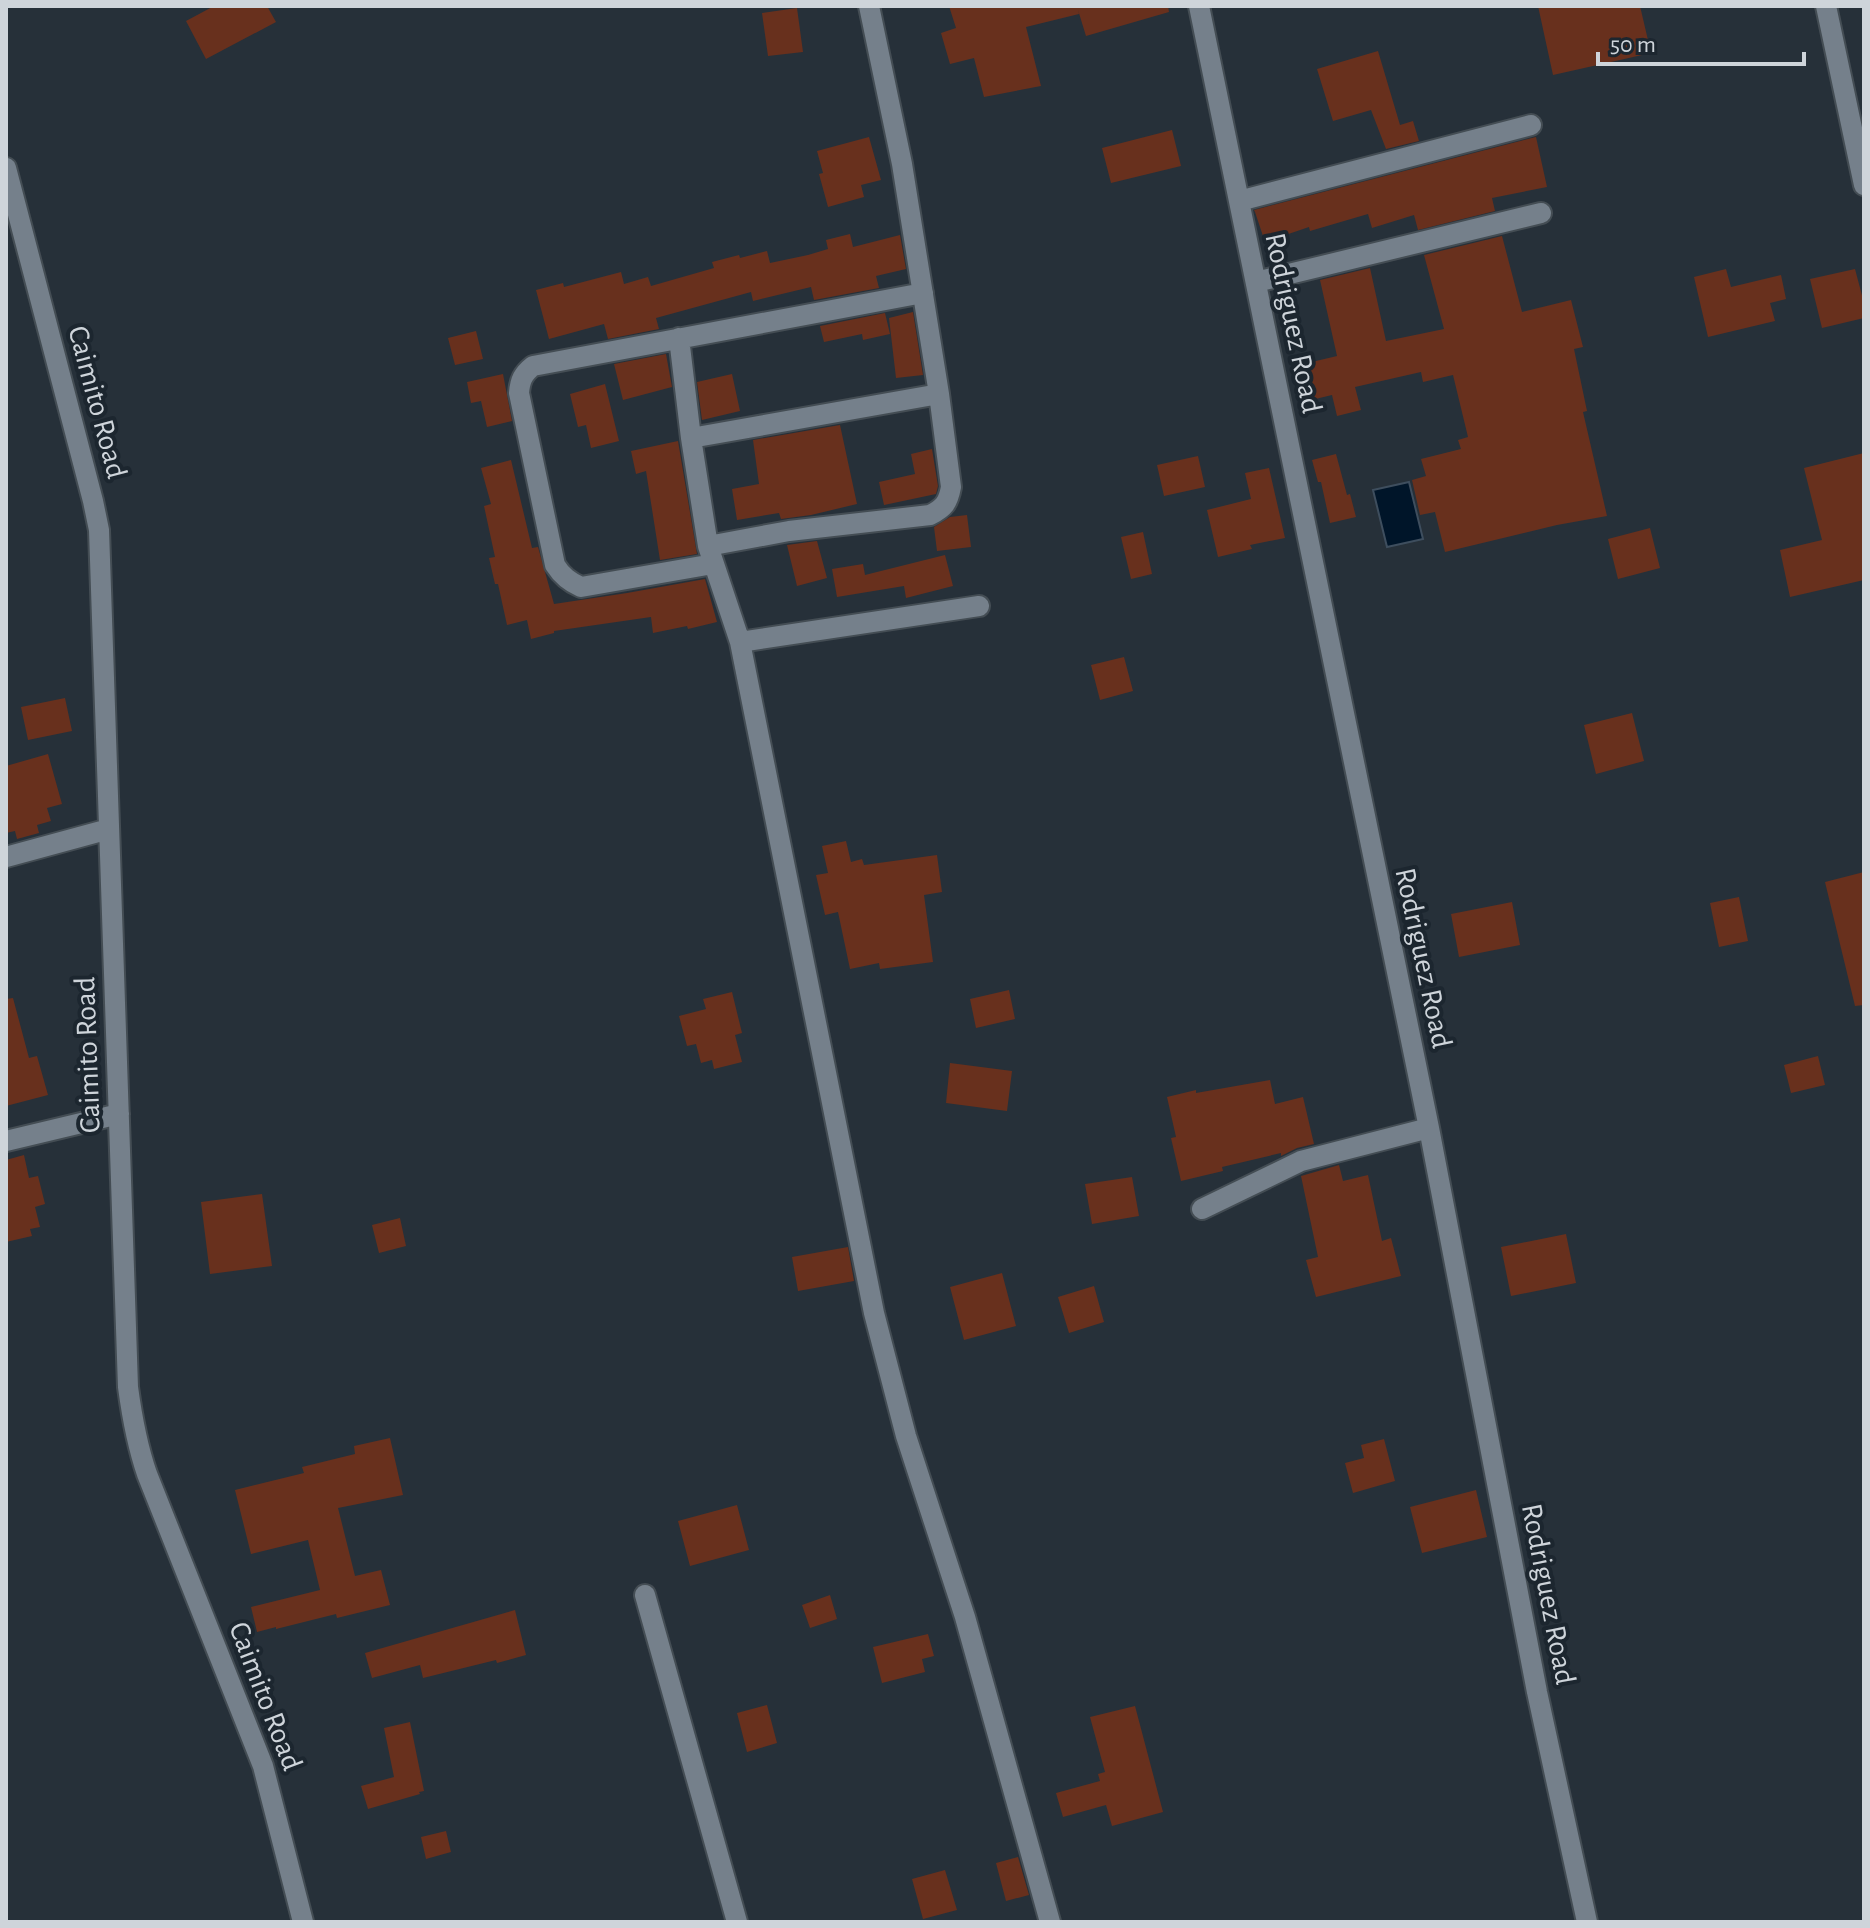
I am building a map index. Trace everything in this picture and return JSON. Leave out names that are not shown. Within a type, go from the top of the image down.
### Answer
[{"type":"street","points":[[869,6],[902,164],[923,293],[951,487],[949,501],[930,515],[789,531],[711,555],[581,587],[561,574],[555,565],[519,393],[520,380],[533,366],[923,293]]},
{"type":"street","name":"Rodriguez Road","points":[[1199,6],[1429,1128],[1537,1692],[1587,1922]]},
{"type":"street","points":[[1826,6],[1864,185]]},
{"type":"street","points":[[1239,201],[1531,125]]},
{"type":"street","name":"Caimito Road","points":[[6,168],[99,530],[128,1387],[132,1423],[147,1474],[263,1766],[303,1922]]},
{"type":"street","points":[[1256,282],[1541,213]]},
{"type":"street","points":[[679,338],[691,438],[711,555],[740,642],[874,1313],[906,1436],[965,1617],[1050,1922]]},
{"type":"street","points":[[691,438],[939,394]]},
{"type":"street","points":[[740,642],[979,606]]},
{"type":"street","points":[[6,857],[109,829]]},
{"type":"street","points":[[6,1141],[119,1114]]},
{"type":"street","points":[[1202,1209],[1301,1161],[1429,1128]]},
{"type":"street","points":[[645,1595],[737,1922]]},
{"type":"water","points":[[1409,482],[1423,539],[1387,547],[1373,490]]},
{"type":"building","points":[[214,6],[267,6],[276,22],[206,59],[186,21]]},
{"type":"building","points":[[949,6],[1168,6],[1169,12],[1086,36],[1078,10],[1079,14],[1026,27],[1041,86],[984,97],[974,58],[950,64],[941,33],[956,28]]},
{"type":"building","points":[[1538,6],[1640,6],[1651,53],[1553,75]]},
{"type":"building","points":[[797,8],[803,52],[768,56],[762,13]]},
{"type":"building","points":[[1378,51],[1400,125],[1413,121],[1419,141],[1386,149],[1371,110],[1333,121],[1317,69]]},
{"type":"building","points":[[1172,130],[1181,166],[1111,183],[1102,148]]},
{"type":"building","points":[[869,137],[881,180],[861,185],[864,197],[828,207],[819,174],[823,173],[817,151]]},
{"type":"building","points":[[1536,137],[1547,187],[1492,198],[1495,211],[1418,230],[1414,215],[1372,228],[1368,214],[1310,231],[1309,227],[1265,242],[1254,210]]},
{"type":"building","points":[[850,234],[853,247],[900,235],[906,269],[876,276],[879,288],[814,300],[811,287],[753,301],[751,292],[656,318],[659,329],[608,339],[604,324],[549,339],[536,290],[563,283],[564,287],[621,272],[624,284],[648,277],[651,286],[714,268],[712,262],[739,255],[740,258],[767,251],[770,263],[808,255],[828,249],[826,240]]},
{"type":"building","points":[[1502,236],[1522,312],[1571,300],[1583,347],[1574,349],[1587,411],[1583,412],[1607,516],[1445,552],[1435,512],[1420,515],[1412,480],[1426,476],[1421,459],[1461,449],[1458,440],[1468,437],[1453,375],[1423,382],[1421,372],[1355,387],[1361,410],[1337,416],[1332,395],[1303,402],[1295,366],[1337,356],[1320,280],[1370,268],[1386,341],[1444,329],[1424,255]]},
{"type":"building","points":[[1726,269],[1731,287],[1781,275],[1786,299],[1770,303],[1775,321],[1708,337],[1694,277]]},
{"type":"building","points":[[1855,269],[1864,303],[1864,318],[1822,328],[1810,279]]},
{"type":"building","points":[[913,312],[923,375],[896,378],[889,318]]},
{"type":"building","points":[[885,313],[890,334],[863,340],[862,334],[824,342],[820,326]]},
{"type":"building","points":[[476,331],[483,359],[455,365],[448,338]]},
{"type":"building","points":[[666,354],[672,387],[623,400],[614,364]]},
{"type":"building","points":[[503,374],[512,421],[487,427],[481,401],[471,403],[467,382]]},
{"type":"building","points":[[732,374],[740,411],[702,420],[697,382]]},
{"type":"building","points":[[605,384],[619,441],[591,448],[586,425],[578,427],[570,394]]},
{"type":"building","points":[[840,425],[857,504],[781,519],[779,513],[737,520],[732,489],[759,484],[753,440]]},
{"type":"building","points":[[678,441],[697,554],[660,560],[646,471],[636,474],[631,451]]},
{"type":"building","points":[[932,449],[938,486],[936,494],[884,505],[879,482],[915,474],[911,454]]},
{"type":"building","points":[[1864,453],[1864,580],[1790,597],[1780,550],[1822,540],[1804,468]]},
{"type":"building","points":[[1336,454],[1356,517],[1330,523],[1321,482],[1318,482],[1312,460]]},
{"type":"building","points":[[1198,456],[1205,487],[1164,496],[1157,465]]},
{"type":"building","points":[[511,460],[532,548],[538,547],[554,604],[705,579],[717,622],[653,633],[651,617],[554,631],[531,639],[527,620],[507,625],[489,558],[495,557],[484,506],[491,504],[481,468]]},
{"type":"building","points":[[1269,468],[1285,538],[1250,545],[1252,549],[1218,557],[1207,510],[1251,499],[1245,473]]},
{"type":"building","points":[[967,515],[971,547],[937,551],[934,527],[950,517]]},
{"type":"building","points":[[1650,528],[1660,568],[1618,579],[1608,539]]},
{"type":"building","points":[[1143,532],[1152,574],[1131,579],[1121,537]]},
{"type":"building","points":[[817,541],[827,578],[797,586],[787,545]]},
{"type":"building","points":[[945,555],[953,586],[906,598],[904,586],[837,597],[832,569],[863,564],[865,575]]},
{"type":"building","points":[[1124,657],[1133,691],[1100,700],[1091,665]]},
{"type":"building","points":[[65,698],[72,731],[28,740],[21,707]]},
{"type":"building","points":[[1632,713],[1644,761],[1596,774],[1584,725]]},
{"type":"building","points":[[48,754],[62,804],[47,808],[51,821],[37,825],[39,833],[17,839],[15,831],[6,833],[6,766]]},
{"type":"building","points":[[846,841],[851,862],[862,859],[864,865],[937,855],[942,892],[924,895],[933,962],[880,969],[879,963],[850,969],[838,912],[825,915],[816,875],[828,873],[822,846]]},
{"type":"building","points":[[1864,872],[1864,1005],[1855,1006],[1825,882]]},
{"type":"building","points":[[1739,897],[1748,941],[1719,947],[1710,903]]},
{"type":"building","points":[[1512,902],[1520,945],[1459,957],[1451,914]]},
{"type":"building","points":[[1009,990],[1015,1019],[976,1028],[970,999]]},
{"type":"building","points":[[732,992],[742,1033],[735,1035],[742,1062],[714,1069],[712,1060],[701,1063],[696,1044],[687,1046],[679,1016],[706,1009],[703,999]]},
{"type":"building","points":[[13,998],[29,1058],[37,1056],[48,1095],[6,1106],[6,999]]},
{"type":"building","points":[[1818,1056],[1825,1085],[1791,1093],[1784,1065]]},
{"type":"building","points":[[950,1063],[1012,1071],[1007,1111],[946,1103]]},
{"type":"building","points":[[1270,1080],[1275,1104],[1303,1097],[1314,1144],[1281,1156],[1281,1153],[1222,1167],[1223,1171],[1181,1181],[1171,1138],[1176,1137],[1167,1097]]},
{"type":"building","points":[[24,1155],[29,1178],[38,1176],[45,1204],[35,1207],[40,1227],[30,1229],[32,1236],[6,1242],[6,1160]]},
{"type":"building","points":[[1339,1165],[1343,1181],[1368,1175],[1382,1241],[1391,1238],[1401,1276],[1316,1297],[1306,1260],[1318,1257],[1301,1176]]},
{"type":"building","points":[[1132,1177],[1139,1216],[1092,1224],[1085,1184]]},
{"type":"building","points":[[262,1194],[272,1266],[210,1274],[201,1202]]},
{"type":"building","points":[[400,1218],[406,1246],[379,1253],[372,1225]]},
{"type":"building","points":[[1566,1234],[1576,1283],[1511,1296],[1501,1247]]},
{"type":"building","points":[[848,1247],[854,1281],[798,1291],[792,1257]]},
{"type":"building","points":[[1002,1273],[1016,1326],[964,1340],[950,1287]]},
{"type":"building","points":[[1094,1286],[1104,1322],[1069,1333],[1058,1297]]},
{"type":"building","points":[[390,1438],[403,1495],[338,1508],[355,1576],[381,1570],[390,1605],[257,1632],[251,1607],[320,1590],[308,1540],[251,1554],[235,1490],[304,1473],[302,1467],[355,1454],[354,1446]]},
{"type":"building","points":[[1384,1439],[1395,1481],[1353,1493],[1345,1463],[1364,1458],[1361,1445]]},
{"type":"building","points":[[1476,1490],[1487,1537],[1422,1553],[1410,1507]]},
{"type":"building","points":[[737,1505],[749,1550],[690,1566],[678,1521]]},
{"type":"building","points":[[830,1595],[837,1619],[810,1628],[802,1605]]},
{"type":"building","points":[[515,1610],[526,1655],[423,1678],[420,1665],[372,1678],[365,1653]]},
{"type":"building","points":[[928,1634],[934,1656],[922,1659],[925,1672],[882,1683],[873,1647]]},
{"type":"building","points":[[767,1705],[777,1743],[747,1752],[737,1713]]},
{"type":"building","points":[[1135,1706],[1163,1812],[1112,1826],[1106,1805],[1063,1817],[1056,1793],[1100,1781],[1098,1774],[1105,1772],[1090,1717]]},
{"type":"building","points":[[410,1722],[424,1791],[368,1809],[361,1786],[394,1777],[384,1728]]},
{"type":"building","points":[[446,1831],[451,1852],[426,1859],[421,1837]]},
{"type":"building","points":[[1018,1857],[1029,1895],[1006,1901],[996,1863]]},
{"type":"building","points":[[945,1870],[957,1910],[923,1919],[912,1879]]}]
